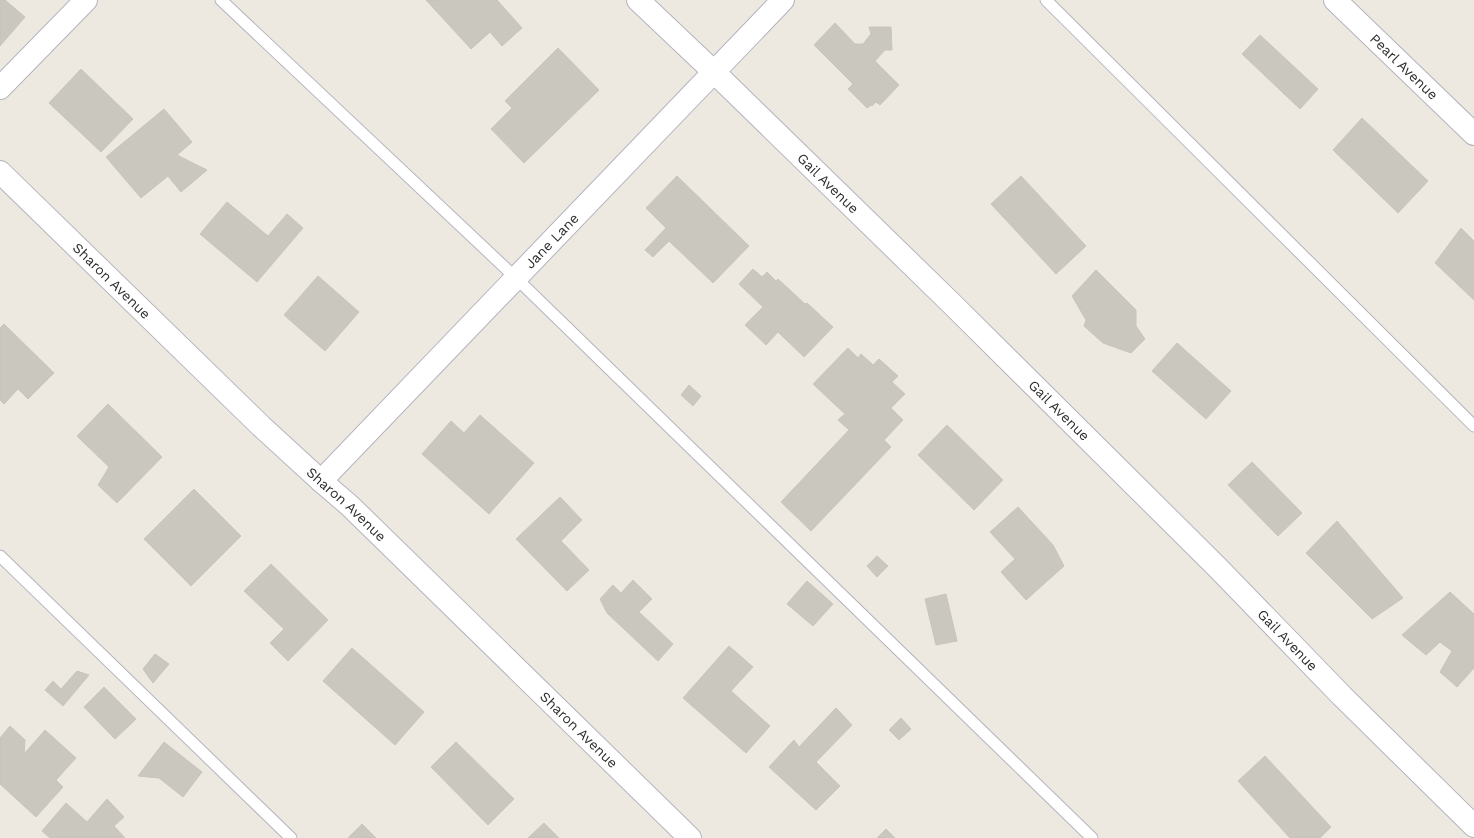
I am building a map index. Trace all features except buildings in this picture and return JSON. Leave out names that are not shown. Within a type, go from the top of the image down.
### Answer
[{"type":"street","points":[[0,88],[86,0]]},
{"type":"street","name":"Gail Avenue","points":[[638,0],[714,72],[986,338],[1218,568],[1342,696],[1474,826]]},
{"type":"street","name":"Jane Lane","points":[[321,481],[783,0]]},
{"type":"street","name":"Pearl Avenue","points":[[1334,0],[1474,134]]},
{"type":"street","name":"Sharon Avenue","points":[[0,172],[261,426],[349,505],[690,838]]},
{"type":"lane","points":[[221,0],[516,278],[1092,838]]},
{"type":"lane","points":[[1046,0],[1474,426]]},
{"type":"lane","points":[[0,556],[291,838]]}]
